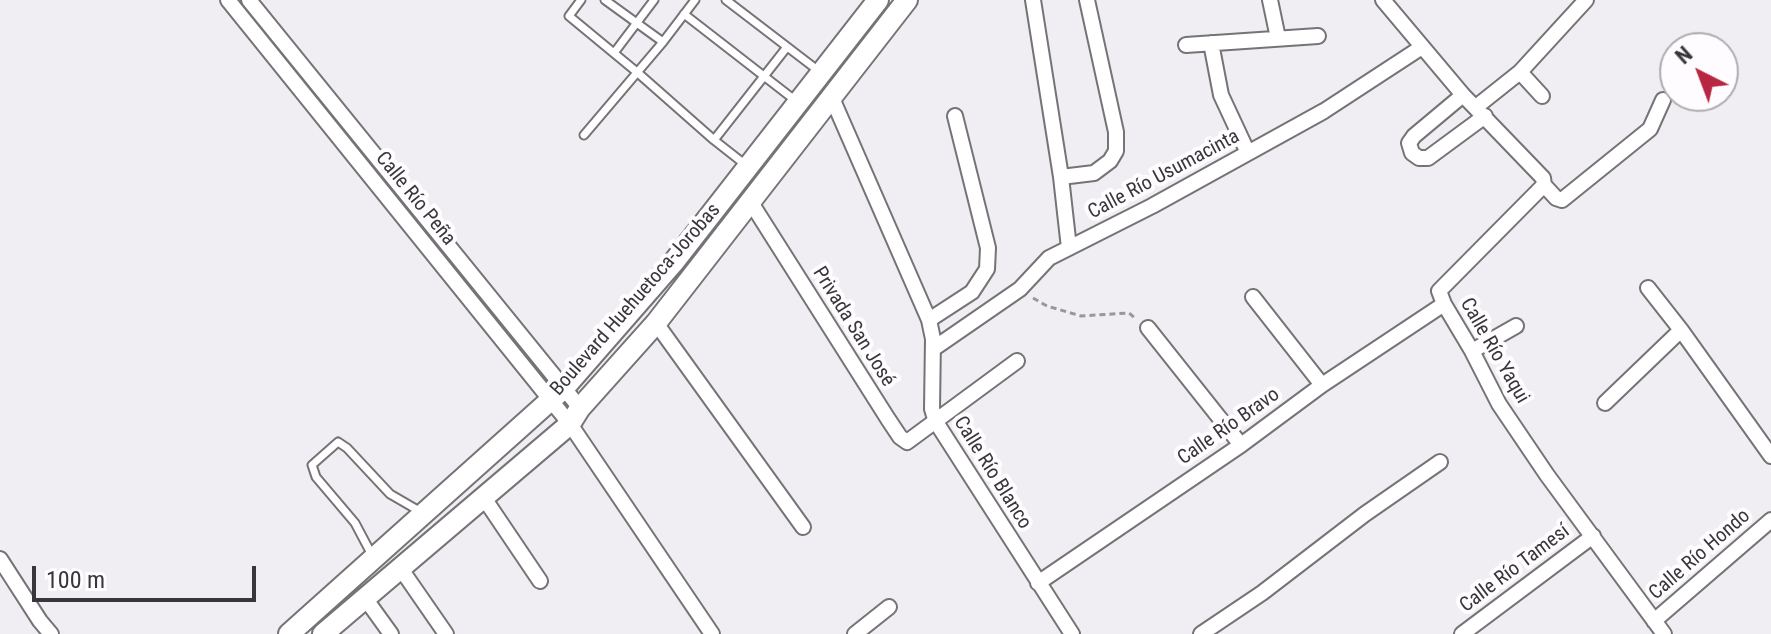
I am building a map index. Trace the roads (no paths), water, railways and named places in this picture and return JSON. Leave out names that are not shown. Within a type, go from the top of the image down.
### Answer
[{"type":"main road","name":"Boulevard Huehuetoca-Jorobas","points":[[289,634],[558,394],[673,263],[878,0]]},
{"type":"main road","name":"Boulevard Huehuetoca-Jorobas","points":[[323,634],[484,498],[575,416],[656,323],[907,0]]},
{"type":"street","name":"Calle Río Peña","points":[[228,0],[558,394]]},
{"type":"street","name":"Calle Río Peña","points":[[249,0],[575,416],[712,634]]},
{"type":"street","points":[[1033,0],[1069,248]]},
{"type":"street","points":[[1061,177],[1094,173],[1110,161],[1116,151],[1116,132],[1087,0]]},
{"type":"street","points":[[1270,0],[1278,38]]},
{"type":"street","points":[[1383,0],[1463,95],[1543,178],[1544,185],[1556,198],[1562,200],[1650,129],[1659,109]]},
{"type":"street","points":[[1463,95],[1414,136],[1409,143],[1412,153],[1419,158],[1428,158],[1481,112],[1586,0]]},
{"type":"street","points":[[1186,45],[1318,36]]},
{"type":"street","points":[[1211,43],[1221,95],[1248,153]]},
{"type":"street","name":"Calle Río Usumacinta","points":[[933,349],[1020,289],[1049,258],[1152,206],[1324,111],[1422,47]]},
{"type":"street","points":[[1520,72],[1542,96]]},
{"type":"street","name":"Calle Río Blanco","points":[[832,98],[929,320],[933,339],[932,409],[936,422],[1072,634]]},
{"type":"street","points":[[929,320],[972,292],[987,269],[988,248],[955,116]]},
{"type":"street","name":"Calle Río Yaqui","points":[[1544,185],[1439,291],[1499,404],[1664,634]]},
{"type":"street","name":"Privada San José","points":[[750,201],[900,437],[907,442],[936,422]]},
{"type":"street","points":[[1648,288],[1771,456]]},
{"type":"street","points":[[1253,297],[1322,385]]},
{"type":"street","name":"Calle Río Bravo","points":[[1038,583],[1444,304]]},
{"type":"street","points":[[656,323],[803,527]]},
{"type":"street","points":[[1472,351],[1516,326]]},
{"type":"street","points":[[1148,328],[1241,445]]},
{"type":"street","points":[[1605,403],[1681,330]]},
{"type":"street","points":[[936,422],[1017,361]]},
{"type":"street","points":[[1201,634],[1440,462]]},
{"type":"street","points":[[484,498],[540,581]]},
{"type":"street","name":"Calle Río Hondo","points":[[1654,621],[1771,520]]},
{"type":"street","name":"Calle Río Tamesí","points":[[1462,634],[1593,536]]},
{"type":"street","points":[[0,559],[51,634]]},
{"type":"street","points":[[401,569],[446,634]]},
{"type":"street","points":[[365,598],[391,634]]},
{"type":"street","points":[[855,634],[889,607]]},
{"type":"lane","points":[[581,0],[569,16],[748,167]]},
{"type":"lane","points":[[605,0],[663,42]]},
{"type":"lane","points":[[614,53],[654,0]]},
{"type":"lane","points":[[584,135],[695,0]]},
{"type":"lane","points":[[726,0],[821,73]]},
{"type":"lane","points":[[684,14],[798,103]]},
{"type":"lane","points":[[714,140],[787,47]]},
{"type":"lane","points":[[373,558],[355,523],[316,477],[312,465],[338,442],[390,494],[423,513]]}]
